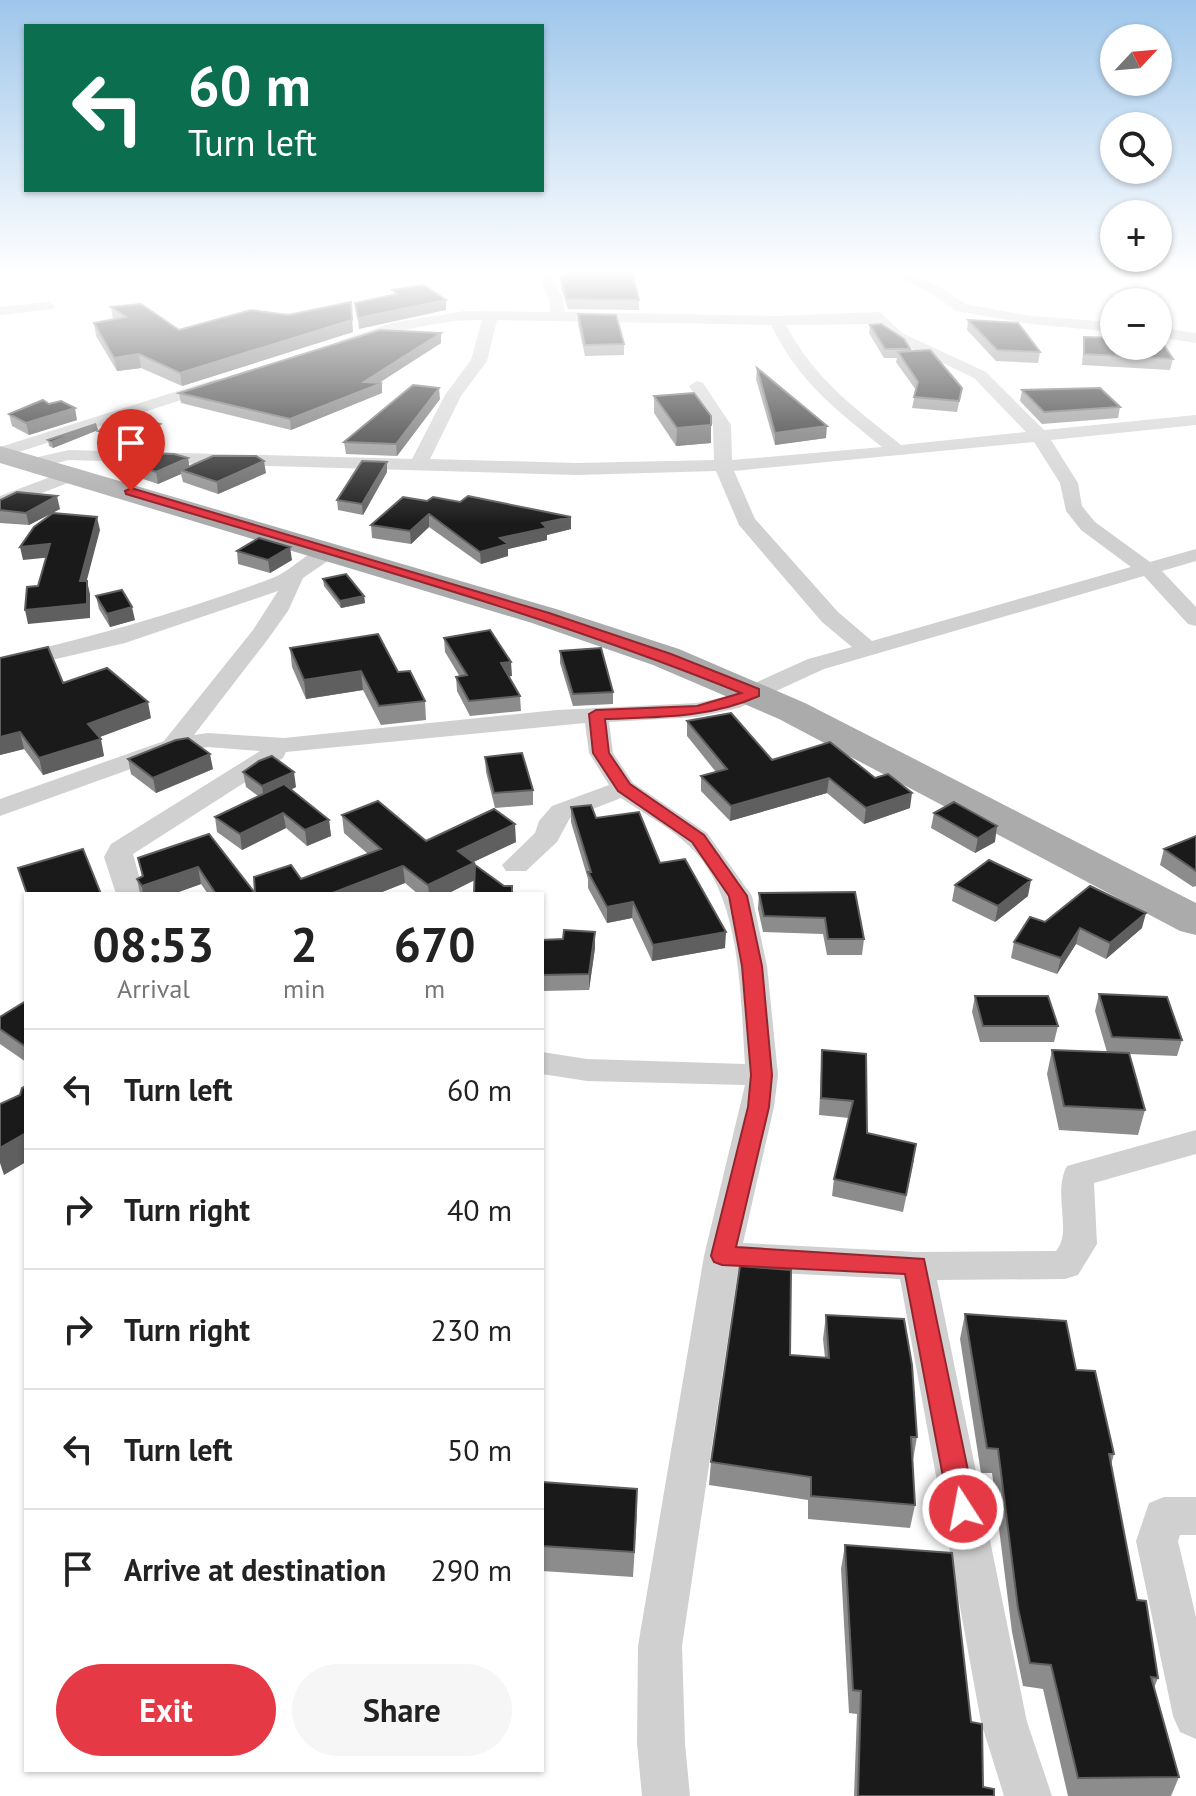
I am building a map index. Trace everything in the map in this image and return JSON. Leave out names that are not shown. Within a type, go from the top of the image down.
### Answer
[{"type":"main road","points":[[0,454],[544,616],[666,657],[754,693],[1196,921]]},
{"type":"street","points":[[418,465],[453,395],[480,357]]},
{"type":"street","points":[[795,357],[828,395],[897,450]]},
{"type":"street","points":[[941,357],[980,375],[1039,435],[1069,483],[1073,507],[1088,526],[1148,569],[1196,619]]},
{"type":"street","points":[[0,454],[238,377]]},
{"type":"street","points":[[697,386],[722,425],[723,466],[746,521],[830,617],[868,649]]},
{"type":"street","points":[[35,463],[69,455],[577,469],[723,466],[1196,420]]},
{"type":"street","points":[[0,503],[74,474]]},
{"type":"street","points":[[0,665],[117,638],[293,575],[328,552]]},
{"type":"street","points":[[0,808],[173,746],[208,740],[284,745],[596,714],[697,710],[731,703],[816,664],[1196,555]]},
{"type":"street","points":[[173,746],[272,619],[292,587],[293,575]]},
{"type":"street","points":[[596,714],[601,753],[624,788],[698,839],[738,896],[752,966],[762,1075],[758,1107],[722,1256],[660,1646],[661,1743],[666,1796]]},
{"type":"street","points":[[129,892],[118,857],[121,850],[187,811],[284,745]]},
{"type":"street","points":[[516,865],[548,836],[552,821],[561,812],[624,788]]},
{"type":"street","points":[[0,791],[45,790]]},
{"type":"street","points":[[544,1063],[587,1070],[762,1075]]},
{"type":"street","points":[[722,1256],[916,1266],[1065,1265],[1075,1257],[1082,1243],[1075,1186],[1079,1175],[1196,1142]]},
{"type":"street","points":[[916,1266],[1004,1722],[1028,1796]]},
{"type":"street","points":[[1196,1516],[1164,1516],[1157,1541],[1196,1716]]},
{"type":"building","points":[[145,357],[233,357],[180,373]]},
{"type":"building","points":[[294,357],[404,357],[364,382],[382,383],[290,419],[179,393]]},
{"type":"building","points":[[901,357],[936,357],[962,388],[959,401],[914,397],[918,382]]},
{"type":"building","points":[[757,368],[827,426],[775,433]]},
{"type":"building","points":[[413,385],[439,388],[396,444],[344,442]]},
{"type":"building","points":[[1100,388],[1120,407],[1044,412],[1022,390]]},
{"type":"building","points":[[694,393],[711,416],[711,425],[677,428],[654,396]]},
{"type":"building","points":[[43,400],[49,404],[61,401],[75,408],[26,423],[9,414]]},
{"type":"building","points":[[131,417],[160,424],[133,437],[99,431]]},
{"type":"building","points":[[96,424],[52,442],[48,440]]},
{"type":"building","points":[[142,453],[174,454],[188,458],[156,472],[123,461]]},
{"type":"building","points":[[213,456],[256,456],[264,461],[217,482],[181,470]]},
{"type":"building","points":[[362,461],[387,462],[362,504],[337,500]]},
{"type":"building","points":[[17,492],[57,496],[26,513],[0,510],[0,500]]},
{"type":"building","points":[[468,496],[571,517],[542,523],[547,528],[500,538],[508,544],[480,552],[429,514],[410,531],[371,525],[403,497],[427,501],[433,497],[460,502]]},
{"type":"building","points":[[53,513],[97,517],[80,581],[87,581],[87,604],[25,610],[27,587],[38,586],[50,544],[20,547],[34,527]]},
{"type":"building","points":[[259,538],[290,547],[268,560],[237,551]]},
{"type":"building","points":[[346,574],[364,596],[340,601],[323,579]]},
{"type":"building","points":[[122,590],[132,607],[107,614],[96,596]]},
{"type":"building","points":[[490,630],[511,662],[501,663],[520,696],[469,701],[456,677],[467,675],[444,638]]},
{"type":"building","points":[[378,634],[398,672],[410,671],[425,701],[379,706],[361,671],[304,680],[290,648]]},
{"type":"building","points":[[48,647],[63,683],[107,668],[148,702],[88,724],[101,739],[39,758],[20,732],[0,737],[0,658]]},
{"type":"building","points":[[601,648],[613,692],[573,694],[560,651]]},
{"type":"building","points":[[731,713],[772,760],[830,742],[875,778],[888,774],[912,793],[866,808],[829,778],[731,806],[701,776],[727,769],[687,721]]},
{"type":"building","points":[[188,738],[210,754],[153,778],[128,759],[176,740]]},
{"type":"building","points":[[522,753],[533,790],[494,793],[485,757]]},
{"type":"building","points":[[272,756],[294,772],[262,786],[243,772],[259,761]]},
{"type":"building","points":[[284,784],[329,820],[305,830],[283,813],[240,834],[215,817]]},
{"type":"building","points":[[378,801],[426,841],[494,809],[515,824],[458,851],[474,863],[428,885],[403,866],[335,892],[255,892],[254,877],[291,865],[301,879],[381,849],[342,815]]},
{"type":"building","points":[[954,802],[997,826],[978,838],[934,813]]},
{"type":"building","points":[[591,805],[596,818],[639,812],[660,863],[685,859],[726,932],[653,945],[633,902],[607,907],[588,872],[591,872],[571,807]]},
{"type":"building","points":[[209,834],[254,892],[215,892],[198,867],[142,886],[137,879],[143,876],[138,858]]},
{"type":"building","points":[[1196,836],[1196,871],[1164,849]]},
{"type":"building","points":[[83,849],[100,892],[26,892],[18,868]]},
{"type":"building","points":[[989,860],[1031,880],[998,906],[955,885]]},
{"type":"building","points":[[475,865],[504,886],[512,886],[512,892],[474,892]]},
{"type":"building","points":[[1090,886],[1146,913],[1110,943],[1080,928],[1061,958],[1014,942],[1030,917],[1045,922]]},
{"type":"building","points":[[855,892],[864,939],[828,939],[825,918],[764,916],[759,893]]},
{"type":"building","points":[[564,930],[595,932],[589,974],[544,975],[544,940],[563,939]]},
{"type":"building","points":[[1099,994],[1167,997],[1182,1040],[1112,1037]]},
{"type":"building","points":[[975,996],[1048,996],[1058,1026],[983,1026]]},
{"type":"building","points":[[24,1002],[24,1046],[0,1029],[0,1017]]},
{"type":"building","points":[[822,1050],[866,1054],[867,1133],[916,1144],[906,1195],[834,1179],[853,1101],[821,1098]]},
{"type":"building","points":[[1052,1050],[1129,1053],[1145,1110],[1064,1106]]},
{"type":"building","points":[[22,1088],[24,1134],[0,1148],[0,1104],[20,1095]]},
{"type":"building","points":[[740,1266],[791,1270],[790,1355],[829,1358],[826,1315],[904,1319],[912,1365],[917,1437],[911,1437],[915,1505],[811,1496],[811,1477],[711,1462]]},
{"type":"building","points":[[965,1314],[1066,1321],[1076,1370],[1095,1371],[1114,1454],[1109,1454],[1137,1600],[1146,1601],[1158,1678],[1151,1677],[1179,1777],[1078,1778],[1051,1665],[1030,1663],[1018,1608],[998,1449],[987,1448]]},
{"type":"building","points":[[544,1482],[637,1489],[634,1552],[544,1546]]},
{"type":"building","points":[[845,1545],[952,1553],[971,1722],[982,1724],[983,1787],[994,1789],[994,1796],[858,1796],[861,1691],[853,1690]]},
{"type":"route","points":[[131,491],[544,616],[666,657],[754,693],[731,703],[697,710],[596,714],[601,753],[624,788],[698,839],[738,896],[752,966],[762,1075],[758,1107],[722,1256],[916,1266],[963,1509]]}]
